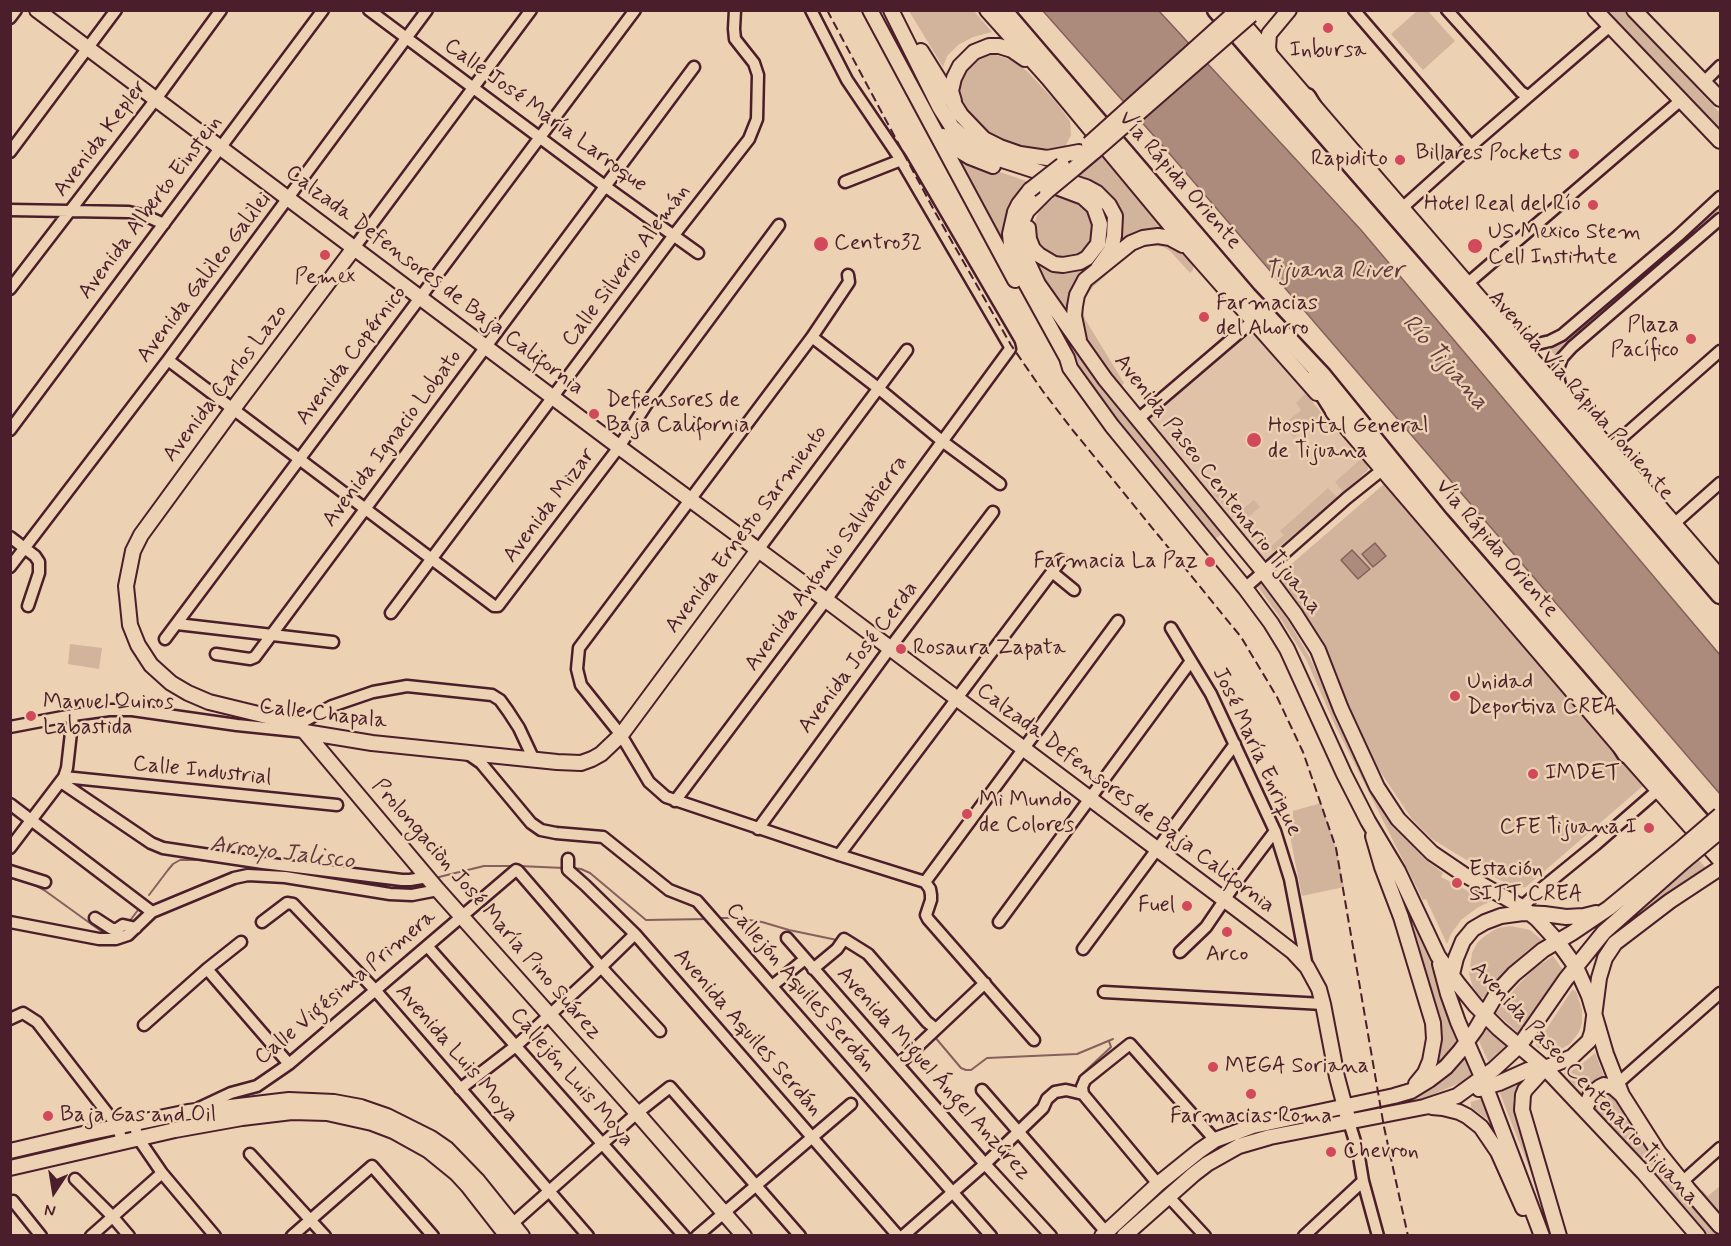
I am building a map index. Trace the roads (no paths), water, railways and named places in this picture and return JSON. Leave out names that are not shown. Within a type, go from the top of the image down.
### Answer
[{"type":"highway","name":"Vía Rápida Oriente","points":[[1003,10],[1248,296],[1323,375],[1415,490],[1720,843]]},
{"type":"highway","name":"Avenida Vía Rápida Poniente","points":[[1216,10],[1719,589]]},
{"type":"highway","points":[[1307,97],[1351,166]]},
{"type":"highway","points":[[1217,279],[1248,296]]},
{"type":"highway","points":[[1292,342],[1340,420]]},
{"type":"highway","points":[[1430,525],[1478,564]]},
{"type":"highway","points":[[1584,686],[1626,754]]},
{"type":"main road","name":"Calzada Defensores de Baja California","points":[[37,10],[1293,952],[1315,979],[1323,1004],[1335,1069],[1349,1122]]},
{"type":"main road","points":[[870,10],[1006,264],[1061,359],[1070,368]]},
{"type":"main road","points":[[987,10],[1048,78],[1190,249],[1254,320],[1626,754],[1720,860]]},
{"type":"main road","name":"Avenida Vía Rápida Poniente","points":[[1232,10],[1675,523],[1719,589]]},
{"type":"main road","points":[[1270,55],[1269,34],[1289,10]]},
{"type":"main road","points":[[1595,10],[1720,141]]},
{"type":"main road","points":[[1634,10],[1720,99]]},
{"type":"main road","points":[[933,126],[957,149],[970,157],[1072,192],[1089,201],[1096,212],[1100,229],[1098,244],[1088,258],[1072,265],[1063,266],[1046,260],[1033,249],[1028,228],[1039,193],[1069,166],[1087,149],[1249,12]]},
{"type":"main road","points":[[894,15],[914,40],[955,106],[970,126],[984,139],[1020,154],[1047,158],[1087,149]]},
{"type":"main road","points":[[894,15],[940,108],[952,127],[962,136],[978,150],[993,157],[1086,187],[1109,205],[1115,216],[1114,236],[1111,250],[1098,268]]},
{"type":"main road","points":[[955,106],[951,91],[960,66],[974,52],[990,46],[1012,50],[1048,78]]},
{"type":"main road","name":"Avenida Paseo Centenario Tijuana","points":[[1039,193],[1026,211],[1021,224],[1020,239],[1024,254],[1038,284],[1079,345],[1137,420],[1263,571],[1295,614],[1318,650],[1341,709],[1377,787],[1398,819],[1432,853],[1447,864],[1527,910],[1558,942],[1576,968],[1589,996],[1606,1054],[1620,1089],[1659,1153],[1720,1226]]},
{"type":"main road","name":"Avenida Paseo Centenario Tijuana","points":[[1039,193],[1019,204],[1011,225],[1011,245],[1023,278],[1067,358],[1070,368],[1118,434],[1245,588],[1271,623],[1287,649],[1344,774],[1368,821],[1398,871],[1438,956],[1464,992],[1484,1014],[1545,1068],[1650,1180],[1698,1236]]},
{"type":"main road","points":[[1079,345],[1074,316],[1077,296],[1085,280],[1098,268],[1131,243],[1143,238],[1158,236],[1170,238],[1190,249]]},
{"type":"main road","name":"Avenida Carlos Lazo","points":[[301,728],[209,702],[171,683],[151,665],[138,645],[130,625],[126,586],[133,551],[149,522],[354,248]]},
{"type":"main road","name":"Avenida Ernesto Sarmiento","points":[[621,735],[758,550]]},
{"type":"main road","name":"Calle Chapala","points":[[301,728],[372,742],[468,754],[570,763],[582,763],[602,754],[621,735]]},
{"type":"main road","name":"Prolongaciòn José María Pino Suárez","points":[[301,728],[461,917],[638,1113],[744,1236]]},
{"type":"main road","points":[[1484,1082],[1494,1069],[1520,1045],[1566,978],[1604,932],[1720,814]]},
{"type":"main road","points":[[1368,821],[1433,1023],[1434,1045],[1429,1066],[1411,1091]]},
{"type":"main road","points":[[1104,1234],[1158,1184],[1215,1140],[1253,1126],[1411,1091],[1438,1074],[1454,1059],[1499,990],[1514,974],[1543,950],[1609,908],[1720,831]]},
{"type":"main road","points":[[1124,1236],[1207,1164],[1239,1146],[1270,1137],[1424,1107],[1457,1096],[1484,1082],[1528,1070],[1545,1068],[1572,1057],[1584,1047],[1593,1032],[1599,978],[1605,958],[1612,946],[1670,901],[1720,868]]},
{"type":"main road","points":[[1449,1000],[1458,949],[1473,929],[1485,922],[1527,910],[1575,917],[1609,908]]},
{"type":"main road","points":[[1438,956],[1449,1000],[1484,1082],[1540,1236]]},
{"type":"main road","points":[[1545,1068],[1525,1090],[1521,1103],[1559,1236]]},
{"type":"main road","points":[[1585,1110],[1591,1095],[1600,1087],[1620,1089]]},
{"type":"main road","points":[[10,1151],[188,1113],[289,1100],[334,1102],[361,1107],[411,1126],[447,1149],[477,1180],[506,1232]]},
{"type":"main road","points":[[1424,1107],[1459,1112],[1481,1127],[1498,1152],[1528,1219],[1540,1236]]},
{"type":"main road","points":[[10,1168],[138,1138],[242,1118],[292,1112],[327,1113],[372,1123],[415,1142],[442,1161],[468,1186],[506,1232],[522,1236]]},
{"type":"street","points":[[10,18],[16,10]]},
{"type":"street","points":[[10,152],[116,10]]},
{"type":"street","name":"Avenida Kepler","points":[[10,290],[221,10]]},
{"type":"street","name":"Avenida Alberto Einstein","points":[[10,430],[323,10]]},
{"type":"street","name":"Calle José María Larroque","points":[[369,10],[698,253]]},
{"type":"street","name":"Avenida Galileo Galilei","points":[[10,567],[289,199],[427,10]]},
{"type":"street","name":"Avenida Carlos Lazo","points":[[354,248],[531,10]]},
{"type":"street","name":"Avenida Copérnico","points":[[165,639],[635,10]]},
{"type":"street","name":"Calle Silverio Alemán","points":[[391,613],[674,235],[749,139],[757,119],[758,75],[754,63],[735,39],[735,10]]},
{"type":"street","points":[[811,10],[847,80],[901,160],[845,182]]},
{"type":"street","points":[[1354,10],[1471,146]]},
{"type":"street","points":[[1447,10],[1524,96]]},
{"type":"street","points":[[1402,208],[1524,96],[1610,26]]},
{"type":"street","points":[[1704,82],[1720,66]]},
{"type":"street","name":"Avenida Ignacio Lobato","points":[[216,654],[253,658],[272,635],[694,67]]},
{"type":"street","points":[[1467,284],[1681,100]]},
{"type":"street","name":"Avenida Antonio Salvatierra","points":[[675,801],[1009,350],[1009,345],[901,160]]},
{"type":"street","points":[[1518,342],[1537,344],[1562,335],[1720,197]]},
{"type":"street","points":[[10,210],[129,212],[164,224]]},
{"type":"street","points":[[1565,398],[1558,376],[1562,358],[1720,219]]},
{"type":"street","name":"Avenida Mizar","points":[[432,559],[494,606],[498,606],[619,447],[650,399],[780,225]]},
{"type":"street","points":[[848,275],[849,282],[812,337],[579,648],[577,669],[581,685],[621,735],[650,782],[666,797],[925,882],[931,895],[926,915],[928,919],[1034,1040]]},
{"type":"street","points":[[1137,420],[1254,320]]},
{"type":"street","points":[[812,337],[878,387],[942,441],[1000,484]]},
{"type":"street","name":"Avenida Ernesto Sarmiento","points":[[758,550],[907,350]]},
{"type":"street","points":[[1609,448],[1720,351]]},
{"type":"street","points":[[168,360],[432,559]]},
{"type":"street","points":[[1245,588],[1382,470]]},
{"type":"street","points":[[1675,523],[1720,483]]},
{"type":"street","name":"Avenida José Cerda","points":[[758,829],[993,512]]},
{"type":"street","points":[[10,537],[35,556],[40,565],[28,606]]},
{"type":"street","points":[[839,855],[1061,560]]},
{"type":"street","points":[[1052,572],[1074,590]]},
{"type":"street","points":[[925,882],[1118,621]]},
{"type":"street","points":[[177,624],[333,642]]},
{"type":"street","name":"José María Enrique","points":[[1171,628],[1211,694],[1275,831],[1290,879],[1307,967]]},
{"type":"street","points":[[999,922],[1191,661]]},
{"type":"street","points":[[301,728],[332,706],[373,692],[407,686],[492,695],[500,700],[519,728],[534,760]]},
{"type":"street","name":"Calle Chapala","points":[[10,727],[73,715],[109,710],[132,710],[237,725],[301,728]]},
{"type":"street","points":[[10,848],[63,780],[67,768],[73,715]]},
{"type":"street","points":[[1083,949],[1235,744]]},
{"type":"street","name":"Callejón Aquiles Serdán","points":[[468,754],[481,763],[531,823],[541,830],[604,838],[673,892],[697,901],[991,1236]]},
{"type":"street","points":[[63,780],[151,843],[163,848],[402,880],[428,876]]},
{"type":"street","name":"Calle Industrial","points":[[63,780],[337,805]]},
{"type":"street","points":[[1527,910],[1541,889],[1658,790]]},
{"type":"street","points":[[10,804],[152,912]]},
{"type":"street","points":[[1180,952],[1206,927],[1275,831]]},
{"type":"street","name":"Avenida Aquiles Serdán","points":[[568,865],[635,934],[900,1236]]},
{"type":"street","name":"Calle Vigésima Primera","points":[[188,1113],[231,1093],[256,1086],[289,1064],[516,870],[601,967]]},
{"type":"street","points":[[10,871],[45,882]]},
{"type":"street","points":[[10,922],[99,939],[122,938],[130,927],[152,912],[234,878],[248,875],[285,877],[390,894],[412,895],[438,890]]},
{"type":"street","name":"Avenida Luis Moya","points":[[262,922],[290,903],[376,991],[588,1236]]},
{"type":"street","points":[[95,918],[112,929],[130,927]]},
{"type":"street","points":[[460,1089],[517,1045],[635,934]]},
{"type":"street","name":"Avenida Miguel Ángel Anzúrez","points":[[787,938],[1051,1236]]},
{"type":"street","points":[[144,1026],[207,969],[242,942]]},
{"type":"street","points":[[813,969],[841,943],[868,954],[933,1032]]},
{"type":"street","name":"Callejón Luis Moya","points":[[428,947],[684,1236]]},
{"type":"street","points":[[772,986],[805,959]]},
{"type":"street","points":[[601,967],[660,1031]]},
{"type":"street","points":[[207,969],[289,1064]]},
{"type":"street","points":[[899,1064],[985,983]]},
{"type":"street","points":[[1104,992],[1323,1004]]},
{"type":"street","points":[[1620,1089],[1720,993]]},
{"type":"street","points":[[11,1018],[23,1013],[38,1022],[118,1127],[122,1142]]},
{"type":"street","points":[[1158,1184],[1083,1094],[1082,1087],[1085,1080],[1130,1044],[1215,1140]]},
{"type":"street","points":[[506,1232],[549,1190],[670,1087],[800,1236]]},
{"type":"street","points":[[982,1090],[1104,1234]]},
{"type":"street","points":[[900,1236],[985,1164],[1043,1108],[1047,1099],[1054,1092],[1066,1090],[1083,1094]]},
{"type":"street","points":[[697,1236],[851,1104]]},
{"type":"street","points":[[1349,1122],[1378,1236]]},
{"type":"street","points":[[134,1123],[138,1138],[162,1173],[215,1236]]},
{"type":"street","points":[[1682,1182],[1720,1148]]},
{"type":"street","points":[[250,1154],[325,1236]]},
{"type":"street","points":[[292,1236],[372,1166],[433,1236]]},
{"type":"street","points":[[90,1236],[162,1173]]},
{"type":"street","points":[[75,1179],[129,1236]]},
{"type":"street","points":[[1304,1236],[1363,1181]]},
{"type":"street","points":[[1168,1196],[1205,1236]]},
{"type":"street","points":[[13,1201],[41,1236]]},
{"type":"water","name":"Tijuana River","points":[[1043,11],[1159,11],[1361,230],[1720,655],[1720,794],[1162,145]]},
{"type":"water","points":[[1375,543],[1386,556],[1373,567],[1362,554]]},
{"type":"water","points":[[1352,550],[1370,569],[1358,579],[1341,560]]},
{"type":"waterway","name":"Arroyo Jalisco","points":[[149,895],[173,864],[180,860],[244,865]]},
{"type":"waterway","name":"Arroyo Jalisco","points":[[439,877],[484,866],[513,866]]},
{"type":"waterway","name":"Arroyo Jalisco","points":[[519,866],[564,868]]},
{"type":"waterway","name":"Arroyo Jalisco","points":[[573,868],[590,873],[646,920],[708,919]]},
{"type":"waterway","name":"Arroyo Jalisco","points":[[10,878],[31,883],[44,890],[105,934]]},
{"type":"waterway","name":"Arroyo Jalisco","points":[[407,885],[422,883]]},
{"type":"waterway","name":"Arroyo Jalisco","points":[[129,922],[138,910]]},
{"type":"waterway","name":"Arroyo Jalisco","points":[[720,918],[762,922],[837,940]]},
{"type":"waterway","name":"Arroyo Jalisco","points":[[934,1036],[961,1068],[966,1070],[971,1070],[987,1058],[1077,1054],[1113,1039]]},
{"type":"waterway","points":[[1079,1077],[1111,1047],[1109,1041]]},
{"type":"railway","points":[[827,10],[935,212],[1011,345],[1071,428],[1241,637],[1277,697],[1303,752],[1336,848],[1384,1127],[1408,1236]]},
{"type":"place","name":"Inbursa","points":[[1328,28]]},
{"type":"place","name":"Billares Pockets","points":[[1574,154]]},
{"type":"place","name":"Rapidito","points":[[1400,160]]},
{"type":"place","name":"Hotel Real del Río","points":[[1593,205]]},
{"type":"place","name":"Centro32","points":[[821,244]]},
{"type":"place","name":"US Mexico Stem Cell Institute","points":[[1475,246]]},
{"type":"place","name":"Pemex","points":[[325,255]]},
{"type":"place","name":"Farmacias del Ahorro","points":[[1204,317]]},
{"type":"place","name":"Plaza Pacífico","points":[[1691,339]]},
{"type":"place","name":"Defensores de Baja California","points":[[594,414]]},
{"type":"place","name":"Hospital General de Tijuana","points":[[1254,440]]},
{"type":"place","name":"Farmacia La Paz","points":[[1210,562]]},
{"type":"place","name":"Rosaura Zapata","points":[[901,649]]},
{"type":"place","name":"Unidad Deportiva CREA","points":[[1455,696]]},
{"type":"place","name":"Manuel Quiros Labastida","points":[[31,716]]},
{"type":"place","name":"IMDET","points":[[1533,774]]},
{"type":"place","name":"Mi Mundo de Colores","points":[[967,814]]},
{"type":"place","name":"CFE Tijuana I","points":[[1649,828]]},
{"type":"place","name":"Estación SITT CREA","points":[[1457,883]]},
{"type":"place","name":"Fuel","points":[[1187,906]]},
{"type":"place","name":"Arco","points":[[1227,932]]},
{"type":"place","name":"MEGA Soriana","points":[[1213,1067]]},
{"type":"place","name":"Farmacias Roma","points":[[1251,1094]]},
{"type":"place","name":"Baja Gas and Oil","points":[[48,1116]]},
{"type":"place","name":"Chevron","points":[[1331,1152]]},
{"type":"water label","name":"Río Tijuana","points":[[1444,363]]}]
